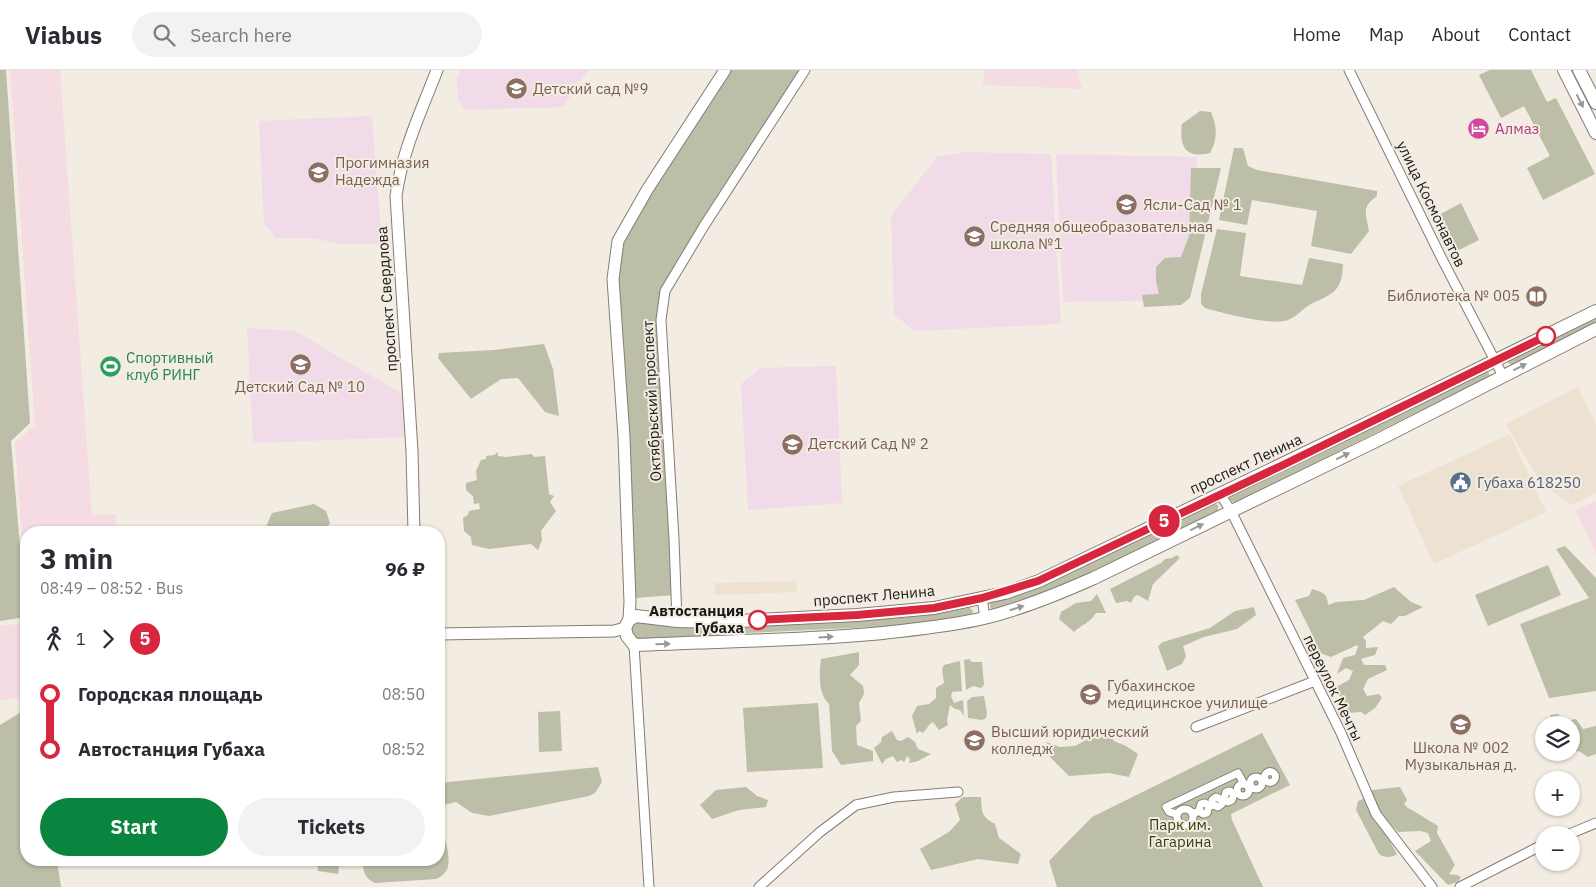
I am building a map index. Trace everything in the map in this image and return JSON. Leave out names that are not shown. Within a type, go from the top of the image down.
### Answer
[{"type":"main road","points":[[1564,70],[1596,133]]},
{"type":"main road","points":[[1579,70],[1596,103]]},
{"type":"main road","name":"проспект Ленина","points":[[627,624],[636,616],[677,621],[719,622],[857,615],[934,608],[982,598],[1038,581],[1596,311]]},
{"type":"main road","points":[[627,624],[627,636],[634,645],[767,640],[936,628],[985,618],[1019,608],[1076,586],[1380,439],[1596,329]]},
{"type":"main road","points":[[719,622],[723,631],[720,641]]},
{"type":"street","name":"проспект Свердлова","points":[[414,526],[413,464],[396,196],[405,149],[437,70]]},
{"type":"street","name":"Октябрьский проспект","points":[[627,624],[624,437],[613,278],[618,241],[640,200],[725,70]]},
{"type":"street","name":"Октябрьский проспект","points":[[677,621],[661,320],[665,291],[704,226],[805,70]]},
{"type":"street","name":"улица Космонавтов","points":[[1349,70],[1442,261],[1503,376]]},
{"type":"street","name":"переулок Мечты","points":[[1220,494],[1231,511],[1341,733],[1376,814],[1432,887]]},
{"type":"street","points":[[982,598],[985,618]]},
{"type":"street","name":"проспект Ленина","points":[[445,634],[614,630],[627,624]]},
{"type":"street","points":[[634,645],[649,887]]},
{"type":"street","points":[[1196,727],[1315,681]]},
{"type":"street","points":[[1177,814],[1182,810],[1188,809],[1205,814],[1209,811],[1210,805],[1218,807],[1222,804],[1223,799],[1228,802],[1232,800],[1239,785],[1255,789],[1260,788],[1263,780],[1273,781],[1275,774],[1283,770]]},
{"type":"street","points":[[1177,814],[1169,812],[1166,807],[1238,773],[1248,786]]},
{"type":"street","points":[[759,887],[820,832],[856,805],[894,797],[958,792]]},
{"type":"street","points":[[1177,814],[1178,821],[1186,826],[1192,823],[1196,812]]},
{"type":"street","points":[[1580,831],[1595,826]]},
{"type":"street","points":[[1460,887],[1535,849]]},
{"type":"shaded area","points":[[10,70],[60,70],[92,515],[116,514],[117,526],[21,526],[15,443],[35,425]]},
{"type":"shaded area","name":"Детский сад №9","points":[[460,70],[588,70],[563,107],[465,110],[458,99],[457,79]]},
{"type":"shaded area","points":[[984,70],[1077,70],[1082,89],[983,85]]},
{"type":"shaded area","name":"Прогимназия Надежда","points":[[372,116],[382,244],[342,244],[311,238],[276,238],[264,224],[259,121]]},
{"type":"shaded area","name":"Средняя общеобразовательная школа №1","points":[[966,152],[1051,154],[1061,324],[914,331],[894,314],[891,216],[937,157]]},
{"type":"shaded area","name":"Ясли-Сад № 1","points":[[1056,154],[1197,157],[1194,252],[1184,300],[1063,302]]},
{"type":"shaded area","name":"Детский Сад № 10","points":[[247,328],[295,331],[406,396],[409,437],[253,443]]},
{"type":"shaded area","name":"Детский Сад № 2","points":[[836,366],[842,503],[748,510],[741,384],[760,368]]},
{"type":"shaded area","points":[[1578,387],[1596,424],[1596,493],[1572,505],[1541,483],[1506,424]]},
{"type":"shaded area","points":[[1510,434],[1546,512],[1434,564],[1398,486]]},
{"type":"shaded area","points":[[1596,501],[1596,554],[1576,510]]},
{"type":"shaded area","points":[[796,581],[797,592],[715,595],[715,583]]},
{"type":"shaded area","points":[[20,624],[20,698],[0,700],[0,626]]},
{"type":"green space","points":[[0,70],[6,70],[30,423],[11,441],[20,547],[20,618],[0,621]]},
{"type":"green space","points":[[728,70],[802,70],[663,292],[675,595],[634,598],[618,279],[624,243],[658,179]]},
{"type":"green space","points":[[1490,70],[1531,70],[1547,102],[1556,98],[1595,174],[1543,200],[1527,168],[1550,156],[1524,106],[1501,118],[1479,75]]},
{"type":"green space","points":[[1200,111],[1211,112],[1215,127],[1215,138],[1210,153],[1195,154],[1186,149],[1181,132],[1182,124]]},
{"type":"green space","points":[[1234,148],[1243,148],[1248,166],[1257,170],[1377,191],[1377,196],[1369,204],[1366,211],[1369,231],[1351,254],[1311,246],[1317,211],[1252,200],[1247,225],[1219,220]]},
{"type":"green space","points":[[1191,168],[1221,168],[1190,298],[1181,305],[1144,307],[1142,295],[1159,294],[1156,281],[1156,267],[1165,258],[1181,257],[1189,236]]},
{"type":"green space","points":[[1461,203],[1479,240],[1455,252],[1437,216]]},
{"type":"green space","points":[[1217,229],[1246,233],[1240,276],[1302,285],[1309,258],[1343,264],[1339,285],[1332,293],[1288,320],[1271,321],[1247,318],[1205,308],[1201,304],[1201,294]]},
{"type":"green space","points":[[1596,316],[1596,324],[1511,365],[1507,361]]},
{"type":"green space","points":[[544,344],[553,369],[559,416],[545,412],[518,378],[501,379],[471,399],[438,358],[439,353],[494,350]]},
{"type":"green space","points":[[1487,369],[1490,376],[1235,503],[1230,500],[1229,497],[1232,493]]},
{"type":"green space","points":[[498,452],[498,456],[506,457],[532,454],[534,457],[545,456],[549,494],[554,496],[550,502],[556,511],[541,531],[542,540],[538,550],[531,544],[489,549],[472,545],[471,537],[464,531],[463,518],[468,515],[469,511],[480,509],[479,503],[474,504],[473,496],[466,490],[466,483],[477,480],[476,471],[481,460]]},
{"type":"green space","points":[[1213,503],[1218,505],[1218,512],[1065,586],[993,611],[990,607],[990,603],[993,601]]},
{"type":"green space","points":[[314,504],[326,511],[330,523],[328,526],[266,526],[272,513]]},
{"type":"green space","points":[[1565,546],[1596,578],[1596,691],[1549,698],[1520,624],[1589,598],[1556,549]]},
{"type":"green space","points":[[1177,555],[1180,558],[1153,584],[1148,601],[1138,595],[1134,597],[1131,603],[1127,601],[1116,603],[1110,589],[1161,563],[1165,559]]},
{"type":"green space","points":[[1548,565],[1561,595],[1488,626],[1475,595]]},
{"type":"green space","points":[[1394,587],[1411,602],[1423,607],[1405,616],[1399,616],[1391,624],[1383,621],[1363,637],[1366,641],[1366,648],[1378,647],[1375,655],[1361,659],[1364,665],[1385,665],[1387,670],[1368,679],[1363,689],[1367,696],[1379,694],[1382,698],[1375,708],[1365,715],[1361,712],[1347,713],[1336,687],[1349,680],[1353,671],[1346,668],[1337,674],[1343,658],[1355,655],[1358,647],[1357,645],[1331,657],[1320,653],[1295,600],[1309,596],[1312,589],[1324,594],[1328,605],[1336,602],[1364,600]]},
{"type":"green space","points":[[1097,594],[1106,613],[1096,613],[1074,632],[1059,619],[1061,612],[1076,603],[1091,601]]},
{"type":"green space","points":[[968,606],[973,611],[972,614],[916,625],[727,634],[726,626]]},
{"type":"green space","points":[[1254,607],[1256,615],[1237,629],[1204,637],[1183,646],[1186,656],[1182,664],[1167,671],[1158,646],[1163,642],[1210,628],[1235,611]]},
{"type":"green space","points":[[635,621],[719,628],[720,631],[717,637],[639,640],[633,636],[630,628]]},
{"type":"green space","points":[[859,652],[859,665],[850,675],[863,686],[864,694],[859,703],[861,721],[856,726],[857,745],[873,751],[873,761],[841,765],[832,751],[829,704],[825,700],[820,683],[821,659]]},
{"type":"green space","points":[[969,659],[972,662],[982,662],[984,685],[981,688],[973,686],[966,690],[964,660]]},
{"type":"green space","points":[[960,661],[962,691],[952,692],[951,696],[954,703],[963,700],[964,716],[960,710],[950,705],[948,725],[939,730],[933,722],[923,733],[919,731],[917,734],[912,716],[917,706],[929,704],[936,698],[936,688],[944,683],[942,669],[944,665]]},
{"type":"green space","points":[[984,696],[986,718],[982,720],[968,718],[967,701],[972,697]]},
{"type":"green space","points":[[818,703],[823,768],[747,772],[743,708]]},
{"type":"green space","points":[[560,711],[562,751],[539,752],[538,712]]},
{"type":"green space","points":[[20,713],[20,866],[58,866],[61,887],[0,887],[0,725]]},
{"type":"green space","points":[[1580,725],[1583,729],[1596,726],[1596,754],[1588,757],[1580,752]]},
{"type":"green space","points":[[892,731],[897,740],[901,741],[908,737],[915,742],[918,749],[931,754],[918,761],[909,763],[910,759],[907,756],[904,762],[901,760],[897,762],[893,756],[886,759],[882,764],[874,748],[881,742],[882,737]]},
{"type":"green space","name":"Парк им. Гагарина","points":[[1262,733],[1290,785],[1231,814],[1263,887],[1057,887],[1049,861],[1092,817]]},
{"type":"green space","points":[[1111,737],[1114,741],[1138,754],[1129,777],[1109,773],[1069,776],[1050,757],[1050,748],[1046,742],[1060,747],[1075,746],[1090,738]]},
{"type":"green space","points":[[598,767],[602,782],[595,793],[589,796],[489,816],[472,813],[456,802],[445,805],[445,782]]},
{"type":"green space","points":[[746,787],[757,796],[768,800],[766,807],[739,810],[712,819],[700,805],[716,790]]},
{"type":"green space","points":[[1400,787],[1407,800],[1404,804],[1438,826],[1437,833],[1455,865],[1449,874],[1461,877],[1458,882],[1448,885],[1415,851],[1431,841],[1428,833],[1420,831],[1398,832],[1378,808],[1372,790]]},
{"type":"green space","points":[[963,797],[981,797],[983,814],[995,824],[999,838],[1021,854],[1018,864],[978,859],[931,870],[920,849],[949,832],[960,820],[955,804]]},
{"type":"green space","points":[[1365,798],[1397,854],[1386,857],[1379,854],[1356,810],[1358,801]]},
{"type":"green space","points":[[445,841],[446,843],[449,859],[448,867],[445,873],[436,879],[375,883],[366,876],[364,866],[445,866]]},
{"type":"green space","points":[[318,866],[339,866],[338,874],[318,871]]},
{"type":"bus line","name":"5","points":[[758,620],[857,615],[934,608],[1005,593],[1038,581],[1283,465],[1546,336]]},
{"type":"place","name":"Детский сад №9","points":[[517,89]]},
{"type":"place","name":"Алмаз","points":[[1479,129]]},
{"type":"place","name":"Прогимназия Надежда","points":[[319,172]]},
{"type":"place","name":"Ясли-Сад № 1","points":[[1127,205]]},
{"type":"place","name":"Средняя общеобразовательная школа №1","points":[[974,236]]},
{"type":"place","name":"Библиотека № 005","points":[[1536,296]]},
{"type":"place","name":"Детский Сад № 10","points":[[300,364]]},
{"type":"place","name":"Спортивный клуб РИНГ","points":[[110,367]]},
{"type":"place","name":"Детский Сад № 2","points":[[792,444]]},
{"type":"place","name":"Губаха 618250","points":[[1461,483]]},
{"type":"place","name":"Автостанция Губаха","points":[[758,620]]},
{"type":"place","name":"Губахинское медицинское училище","points":[[1091,695]]},
{"type":"place","name":"Школа № 002 Музыкальная д.","points":[[1461,725]]},
{"type":"place","name":"Высший юридический колледж","points":[[975,741]]}]
